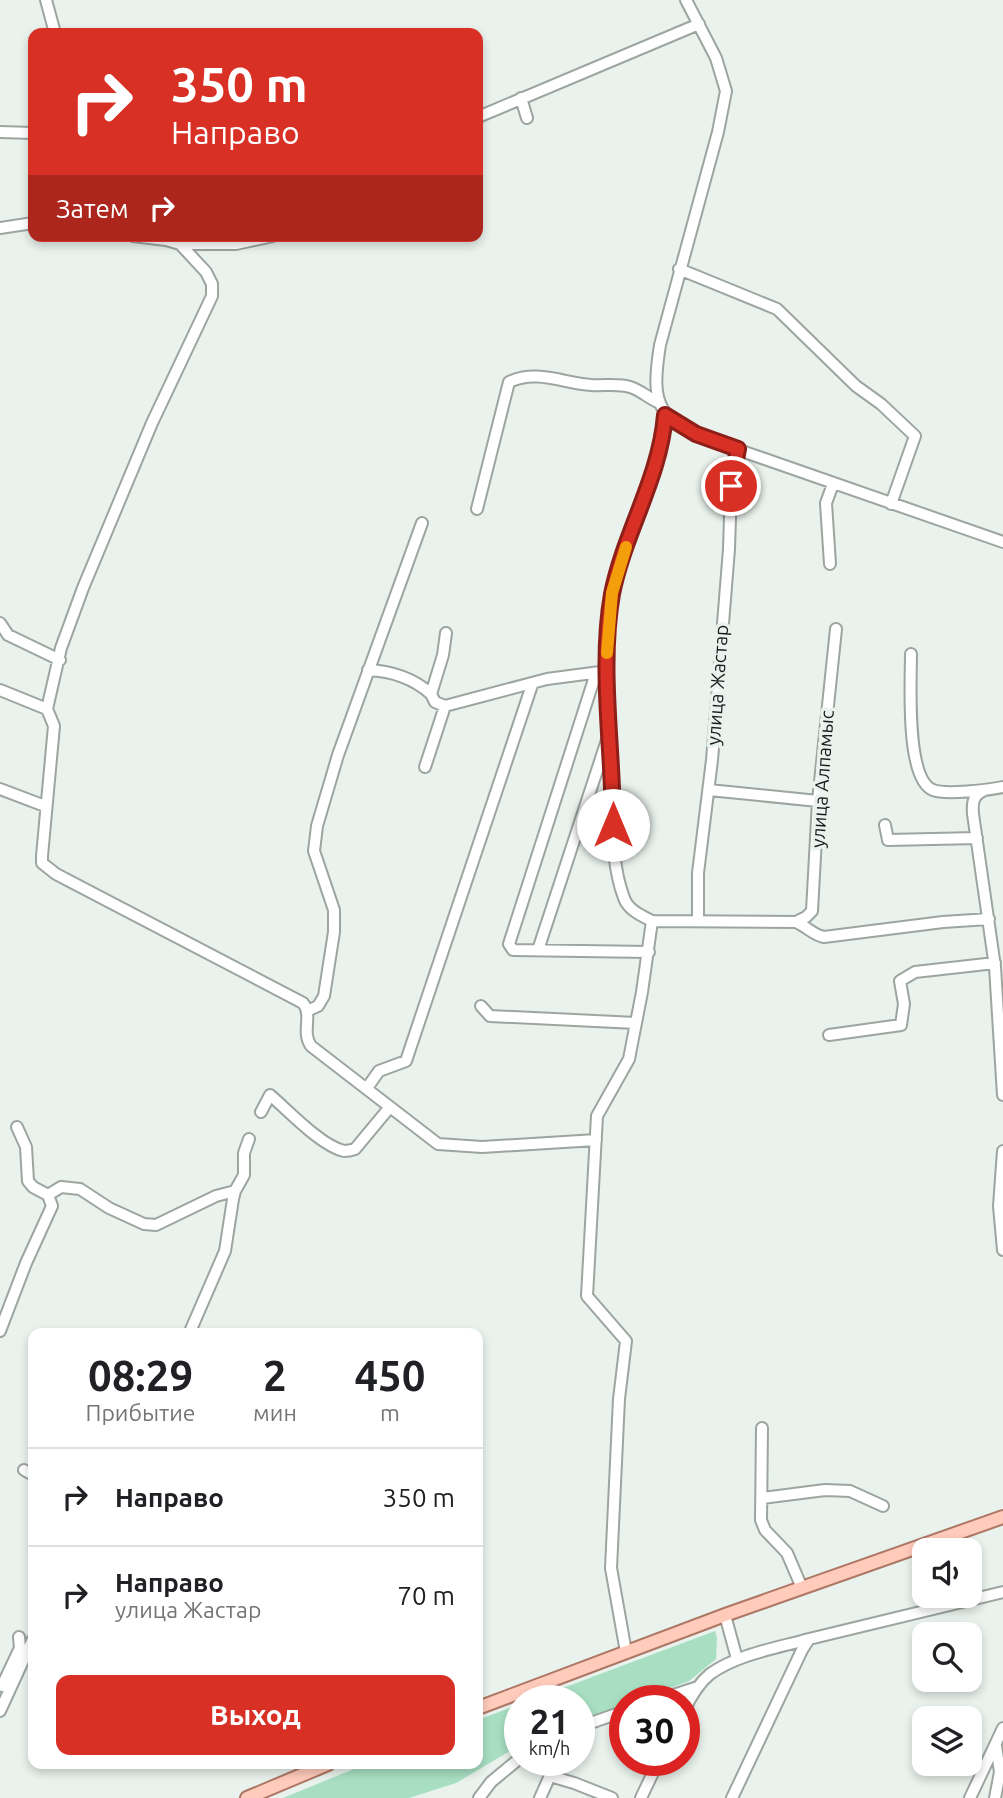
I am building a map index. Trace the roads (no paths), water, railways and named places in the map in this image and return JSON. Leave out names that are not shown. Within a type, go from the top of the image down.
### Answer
[{"type":"main road","points":[[483,1706],[725,1615],[1003,1517]]},
{"type":"main road","points":[[247,1798],[316,1769]]},
{"type":"street","points":[[46,0],[54,28]]},
{"type":"street","points":[[649,952],[513,950],[509,944],[601,672],[612,593],[657,465],[665,415],[656,394],[656,372],[679,269],[718,132],[726,92],[716,58],[686,0]]},
{"type":"street","points":[[483,115],[699,24]]},
{"type":"street","points":[[521,98],[527,118]]},
{"type":"street","points":[[0,132],[28,133]]},
{"type":"street","points":[[0,229],[28,224]]},
{"type":"street","points":[[175,242],[206,272],[212,284],[212,296],[140,451],[61,648],[47,709],[54,726],[42,863],[55,874],[303,1003],[307,1011],[306,1040],[311,1046],[438,1144],[482,1147],[596,1140]]},
{"type":"street","points":[[179,244],[245,242]]},
{"type":"street","points":[[679,269],[777,309],[856,386],[881,404],[915,436],[891,504]]},
{"type":"street","points":[[477,509],[509,382],[533,376],[547,376],[580,384],[625,385],[660,403]]},
{"type":"street","points":[[665,415],[696,434],[1003,542]]},
{"type":"street","name":"улица Жастар","points":[[698,920],[698,873],[709,790],[729,549],[731,486],[738,449]]},
{"type":"street","points":[[830,564],[826,503],[833,484]]},
{"type":"street","points":[[307,1011],[318,1006],[324,996],[334,932],[334,910],[314,851],[317,826],[338,755],[422,523]]},
{"type":"street","points":[[0,624],[8,635],[60,660]]},
{"type":"street","name":"улица Алпамыс","points":[[796,922],[806,918],[812,911],[818,801],[836,629]]},
{"type":"street","points":[[431,694],[446,633]]},
{"type":"street","points":[[911,654],[912,747],[926,785],[934,791],[1003,787]]},
{"type":"street","points":[[368,670],[394,673],[424,688],[435,702],[444,706],[547,679],[601,672]]},
{"type":"street","points":[[601,672],[611,730],[613,856],[624,901],[641,916],[652,920],[796,922],[804,925],[816,936],[824,937],[989,919]]},
{"type":"street","points":[[367,1088],[379,1071],[406,1061],[532,685]]},
{"type":"street","points":[[0,690],[47,709]]},
{"type":"street","points":[[425,767],[444,706]]},
{"type":"street","points":[[538,950],[611,730]]},
{"type":"street","points":[[0,789],[46,806]]},
{"type":"street","points":[[709,790],[818,801]]},
{"type":"street","points":[[985,790],[975,796],[972,804],[995,963],[1003,1095]]},
{"type":"street","points":[[885,825],[888,840],[977,838]]},
{"type":"street","points":[[626,1652],[611,1567],[618,1412],[626,1341],[587,1296],[597,1116],[629,1059],[649,952],[652,920]]},
{"type":"street","points":[[829,1035],[901,1025],[904,1004],[900,981],[905,976],[915,972],[995,963]]},
{"type":"street","points":[[481,1006],[490,1016],[636,1023]]},
{"type":"street","points":[[261,1112],[270,1095],[324,1141],[344,1151],[355,1149],[390,1107]]},
{"type":"street","points":[[0,1331],[26,1263],[52,1206],[48,1195],[28,1181],[26,1147],[18,1127]]},
{"type":"street","points":[[192,1328],[225,1251],[235,1191],[244,1175],[244,1153],[249,1139]]},
{"type":"street","points":[[1003,1151],[999,1206],[1003,1250]]},
{"type":"street","points":[[48,1195],[61,1187],[80,1189],[109,1208],[144,1224],[156,1225],[206,1200],[235,1191]]},
{"type":"street","points":[[762,1428],[761,1520],[765,1530],[787,1553],[802,1588]]},
{"type":"street","points":[[762,1498],[825,1490],[850,1491],[883,1506]]},
{"type":"street","points":[[700,1685],[709,1675],[737,1659],[1003,1592]]},
{"type":"street","points":[[725,1615],[737,1659]]},
{"type":"street","points":[[1,1685],[20,1648],[19,1637]]},
{"type":"street","points":[[733,1798],[809,1639]]},
{"type":"street","points":[[0,1711],[28,1650]]},
{"type":"street","points":[[970,1798],[1003,1728]]},
{"type":"street","points":[[995,1796],[1000,1772],[997,1743]]},
{"type":"street","points":[[479,1798],[491,1782],[504,1771]]},
{"type":"street","points":[[540,1798],[550,1776],[612,1798]]},
{"type":"street","points":[[641,1798],[651,1776]]},
{"type":"street","points":[[995,1796],[1003,1782]]}]
